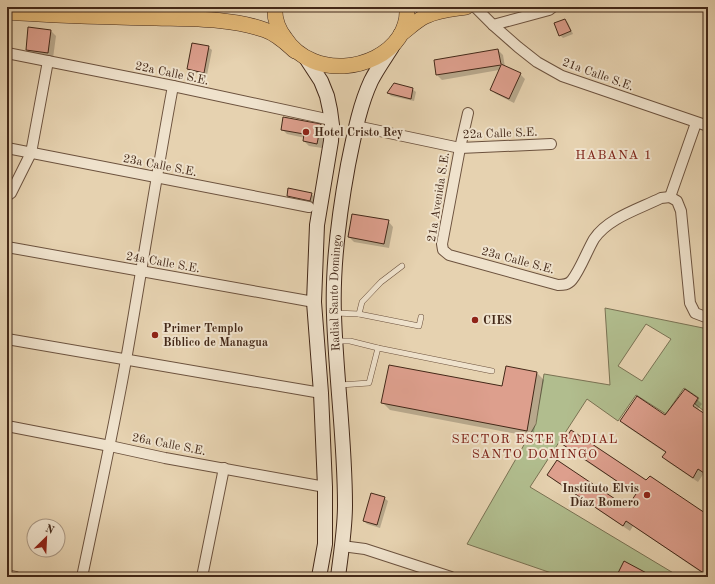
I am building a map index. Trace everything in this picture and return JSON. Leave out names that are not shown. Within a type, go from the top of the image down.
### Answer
[{"type":"main road","points":[[7,12],[57,12],[168,7]]},
{"type":"main road","points":[[275,7],[275,15],[279,28],[288,42],[300,54]]},
{"type":"main road","points":[[397,39],[405,25],[407,7]]},
{"type":"main road","points":[[57,12],[189,19],[245,24],[272,33],[300,54],[313,61],[327,65],[353,65],[369,61],[377,57],[416,22],[427,15],[450,9],[466,7]]},
{"type":"main road","name":"Radial Santo Domingo","points":[[338,577],[345,505],[334,313],[337,238],[341,205],[356,126],[363,101],[371,81],[397,39]]},
{"type":"main road","name":"Radial Santo Domingo","points":[[300,54],[320,81],[326,96],[332,120],[332,141],[317,225],[314,302],[321,393],[325,487],[325,544],[319,577]]},
{"type":"main road","points":[[327,577],[342,548]]},
{"type":"street","name":"21a Calle S.E.","points":[[475,7],[493,25],[538,62],[562,76],[708,126]]},
{"type":"street","points":[[493,25],[549,10],[553,7]]},
{"type":"street","name":"22a Calle S.E.","points":[[7,53],[48,60],[332,120]]},
{"type":"street","points":[[7,196],[11,193],[31,153],[48,60]]},
{"type":"street","points":[[82,577],[110,446],[173,86]]},
{"type":"street","name":"21a Avenida S.E.","points":[[443,250],[442,244],[468,113]]},
{"type":"street","points":[[696,123],[670,197],[677,201],[681,211],[690,303],[695,313],[708,318]]},
{"type":"street","name":"22a Calle S.E.","points":[[356,126],[460,148],[551,144]]},
{"type":"street","name":"23a Calle S.E.","points":[[7,148],[309,207]]},
{"type":"street","name":"23a Calle S.E.","points":[[443,250],[449,255],[558,285],[565,285],[572,281],[594,239],[610,222],[661,198],[670,197]]},
{"type":"street","name":"24a Calle S.E.","points":[[7,246],[314,302]]},
{"type":"street","points":[[7,339],[321,393]]},
{"type":"street","name":"26a Calle S.E.","points":[[7,426],[166,458],[325,487]]},
{"type":"street","points":[[202,577],[224,468]]},
{"type":"street","points":[[342,548],[365,550],[451,577]]},
{"type":"street","points":[[7,575],[16,577]]},
{"type":"lane","points":[[360,314],[362,302],[381,282],[402,266]]},
{"type":"lane","points":[[334,313],[360,314],[419,326],[421,318]]},
{"type":"lane","points":[[335,341],[350,341],[492,372]]},
{"type":"lane","points":[[339,385],[368,383],[378,348]]},
{"type":"green space","points":[[605,308],[708,329],[708,414],[695,404],[699,398],[684,388],[666,414],[636,395],[618,421],[587,399],[530,487],[680,577],[563,577],[467,544],[536,424],[544,374],[610,385]],"holes":[[[646,324],[671,339],[642,381],[618,366]]]},
{"type":"building","points":[[565,19],[571,31],[559,36],[554,23]]},
{"type":"building","points":[[28,27],[51,30],[48,53],[26,50]]},
{"type":"building","points":[[192,43],[209,46],[204,73],[187,69]]},
{"type":"building","points":[[498,49],[501,64],[521,73],[509,99],[490,90],[501,65],[436,75],[434,60]]},
{"type":"building","points":[[394,83],[413,88],[411,99],[387,93]]},
{"type":"building","name":"Hotel Cristo Rey","points":[[283,117],[321,124],[317,144],[303,141],[304,134],[281,130]]},
{"type":"building","points":[[288,188],[312,193],[310,201],[287,196]]},
{"type":"building","points":[[352,214],[389,220],[384,244],[348,237]]},
{"type":"building","points":[[389,365],[502,386],[506,366],[537,372],[527,431],[381,403]]},
{"type":"building","points":[[685,389],[698,398],[693,406],[708,416],[708,468],[704,473],[698,469],[693,478],[662,457],[666,452],[620,421],[637,396],[665,415]]},
{"type":"building","points":[[571,430],[646,480],[650,476],[708,515],[708,576],[626,521],[623,526],[547,475],[557,460],[627,507],[636,494],[562,444]]},
{"type":"building","points":[[371,493],[385,497],[377,525],[363,521]]},
{"type":"building","points":[[624,561],[654,577],[616,577]]},
{"type":"place","name":"Hotel Cristo Rey","points":[[306,132]]},
{"type":"place","name":"CIES","points":[[475,320]]},
{"type":"place","name":"Primer Templo Bíblico de Managua","points":[[155,335]]},
{"type":"place","name":"Instituto Elvis Díaz Romero","points":[[647,495]]},
{"type":"district","name":"HABANA 1","points":[[614,154]]},
{"type":"district","name":"SECTOR ESTE RADIAL SANTO DOMINGO","points":[[535,446]]}]
